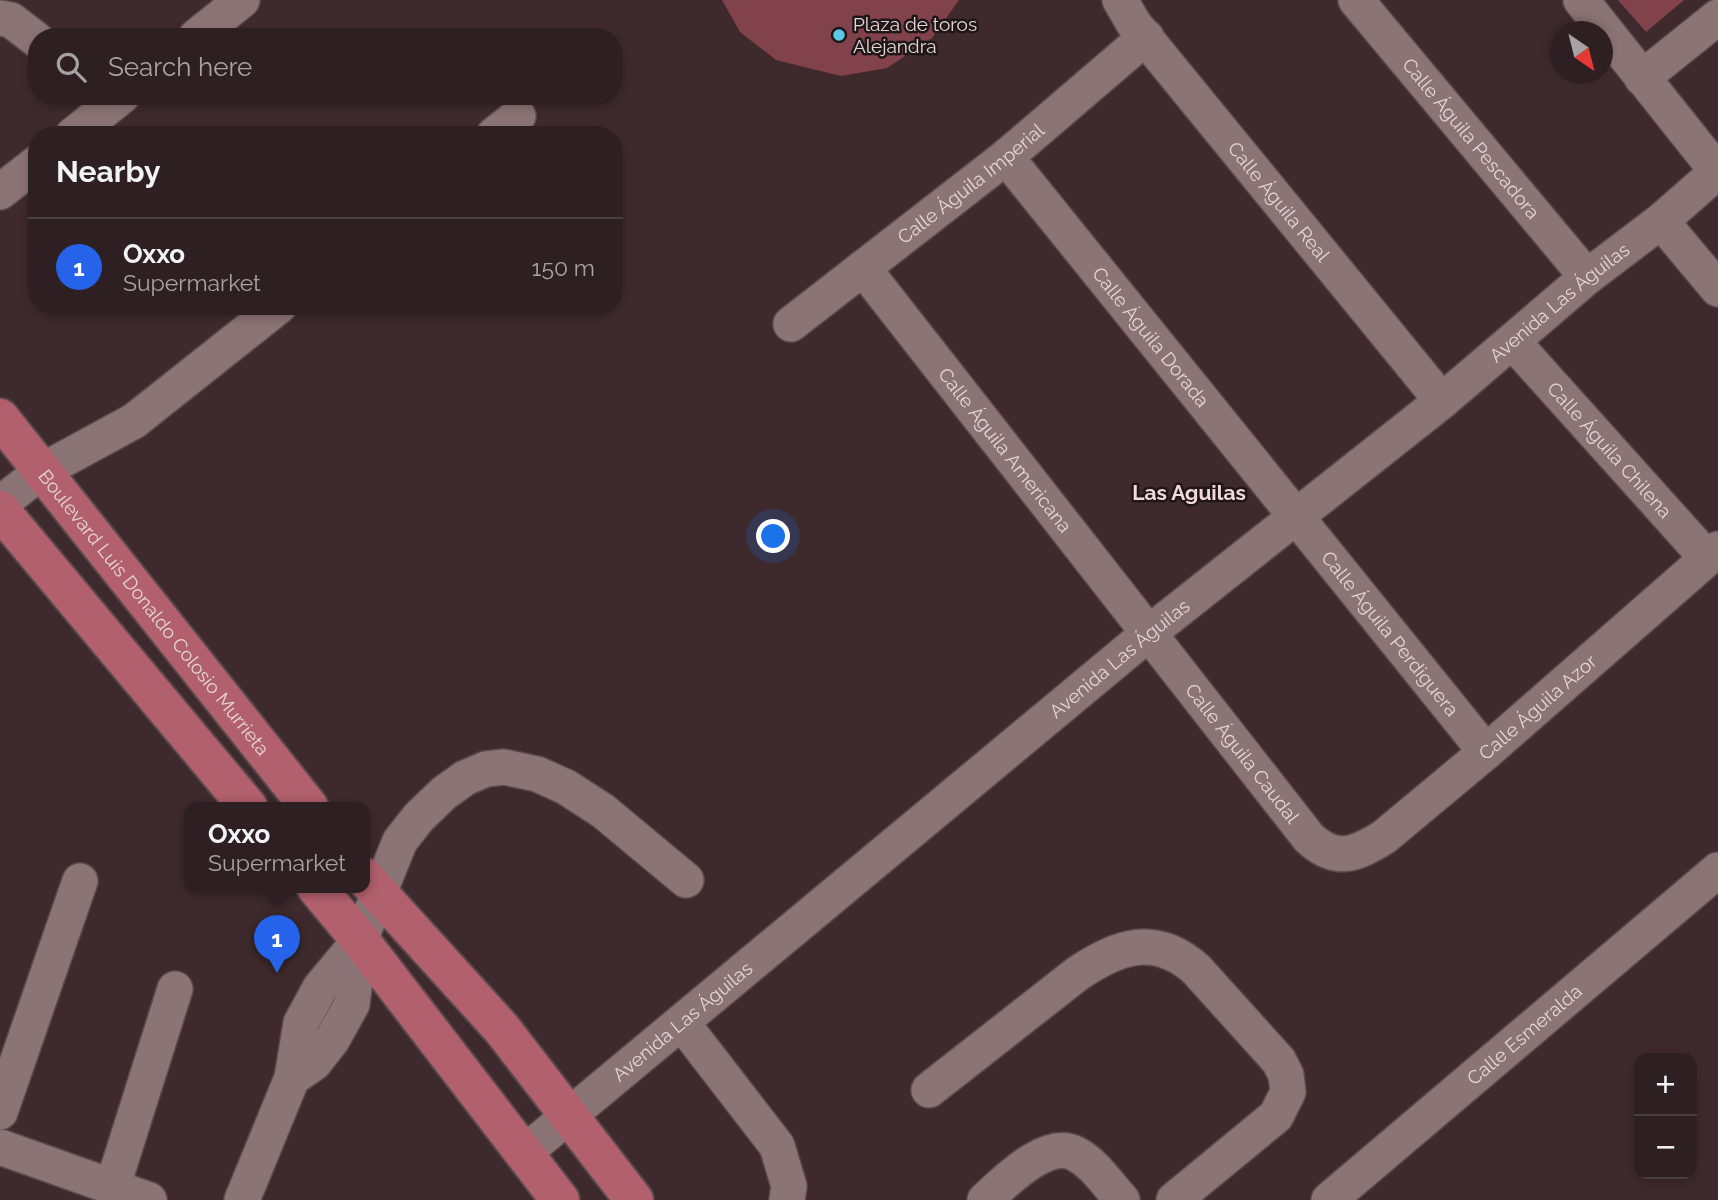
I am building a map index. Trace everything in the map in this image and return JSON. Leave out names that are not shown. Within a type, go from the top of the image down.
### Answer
[{"type":"main road","name":"Boulevard Luis Donaldo Colosio Murrieta","points":[[0,418],[305,802]]},
{"type":"main road","points":[[0,510],[244,802]]},
{"type":"main road","points":[[371,885],[502,1029],[634,1200]]},
{"type":"main road","points":[[321,893],[560,1200]]},
{"type":"street","points":[[207,28],[242,0]]},
{"type":"street","name":"Calle Águila Real","points":[[1120,0],[1126,13],[1442,401]]},
{"type":"street","name":"Calle Águila Pescadora","points":[[1356,0],[1587,277]]},
{"type":"street","points":[[1581,0],[1718,171]]},
{"type":"street","points":[[1643,78],[1718,17]]},
{"type":"street","points":[[0,18],[11,20],[28,33]]},
{"type":"street","name":"Calle Águila Imperial","points":[[792,324],[1006,157],[1146,37]]},
{"type":"street","points":[[81,126],[99,105]]},
{"type":"street","name":"Calle Águila Dorada","points":[[1006,157],[1295,517]]},
{"type":"street","points":[[3,182],[28,168]]},
{"type":"street","name":"Avenida Las Águilas","points":[[524,1153],[1149,633],[1442,401],[1587,277],[1661,221],[1718,171]]},
{"type":"street","points":[[1661,221],[1718,289]]},
{"type":"street","name":"Calle Águila Americana","points":[[863,268],[1149,633]]},
{"type":"street","points":[[0,504],[43,471],[134,421],[268,315]]},
{"type":"street","name":"Calle Águila Chilena","points":[[1513,341],[1712,554]]},
{"type":"street","name":"Calle Águila Perdiguera","points":[[1295,517],[1486,752]]},
{"type":"street","name":"Calle Águila Azor","points":[[1348,855],[1367,848],[1384,837],[1486,752],[1712,554]]},
{"type":"street","name":"Calle Águila Caudal","points":[[1149,633],[1309,838],[1320,849],[1348,855]]},
{"type":"street","points":[[371,885],[419,817],[444,793],[465,778],[486,769],[504,767],[537,774],[566,787],[603,811],[686,880]]},
{"type":"street","name":"Calle Esmeralda","points":[[1329,1200],[1718,870]]},
{"type":"street","points":[[0,1112],[80,881]]},
{"type":"street","points":[[242,1200],[292,1078],[314,1063],[332,1040],[352,1004],[369,893]]},
{"type":"street","points":[[929,1090],[1100,958],[1123,949],[1166,949],[1181,956],[1196,969],[1279,1061],[1286,1075],[1288,1092],[1276,1116],[1174,1200]]},
{"type":"street","points":[[113,1185],[175,989]]},
{"type":"street","points":[[682,1023],[777,1146],[789,1186],[787,1200]]},
{"type":"street","points":[[0,1147],[149,1200]]},
{"type":"street","points":[[985,1200],[1030,1163],[1059,1150],[1075,1153],[1093,1167],[1122,1200]]},
{"type":"shaded area","name":"Plaza de toros Alejandra","points":[[722,0],[959,0],[932,38],[887,68],[841,76],[776,60],[740,32]]},
{"type":"shaded area","points":[[1618,0],[1684,0],[1646,32]]},
{"type":"place","name":"Plaza de toros Alejandra","points":[[839,35]]},
{"type":"place","name":"Oxxo","points":[[277,973]]},
{"type":"district","name":"Las Aguilas","points":[[1189,493]]}]
